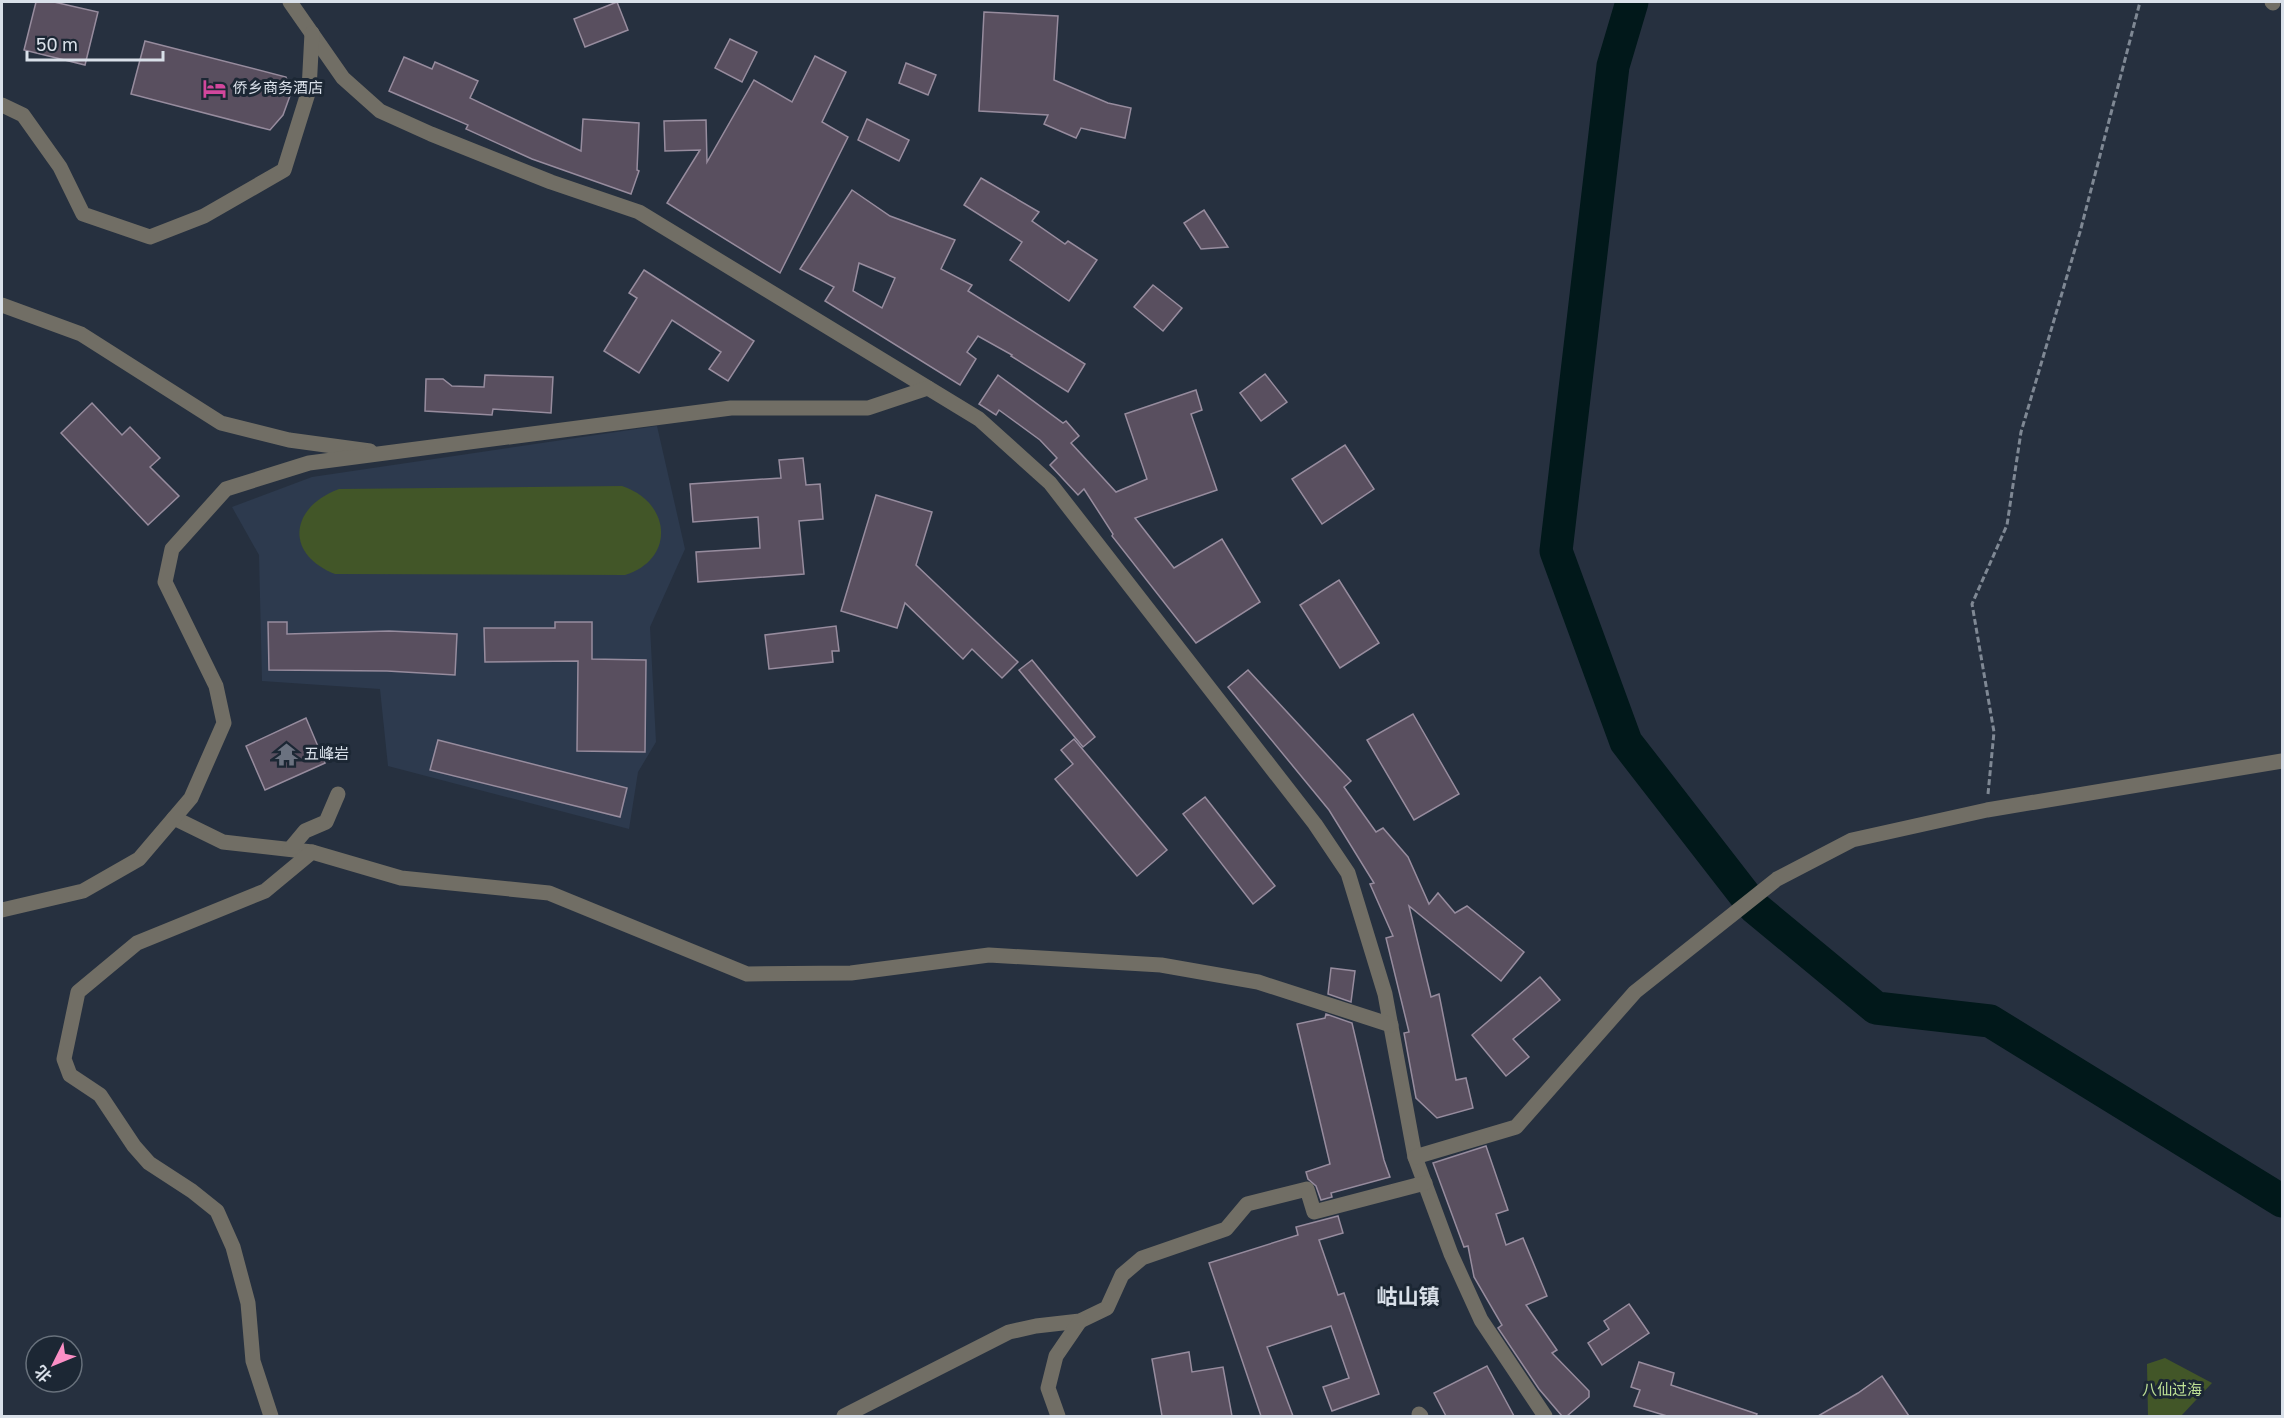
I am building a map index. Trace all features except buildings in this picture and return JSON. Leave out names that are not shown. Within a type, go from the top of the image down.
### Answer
[{"type":"street","points":[[290,2],[343,78],[380,111],[551,182],[639,212],[979,419],[1050,483],[1315,824],[1348,873],[1385,994],[1415,1157],[1451,1254],[1481,1320],[1545,1416]]},
{"type":"street","points":[[2,105],[23,115],[60,167],[83,214],[150,237],[204,216],[284,170],[309,90],[312,33]]},
{"type":"street","points":[[2,305],[19,309],[81,334],[221,423],[289,440],[394,454]]},
{"type":"street","points":[[2,910],[83,891],[139,859],[191,798],[224,723],[216,686],[165,582],[172,549],[226,489],[309,464],[731,408],[868,408],[928,388]]},
{"type":"street","points":[[1415,1157],[1516,1126],[1635,992],[1777,879],[1852,840],[1987,810],[2283,761]]},
{"type":"street","points":[[290,849],[305,831],[326,822],[338,794]]},
{"type":"street","points":[[174,818],[223,842],[312,852],[401,878],[549,893],[747,974],[851,973],[989,955],[1161,965],[1258,982],[1391,1025]]},
{"type":"street","points":[[272,1416],[253,1361],[248,1303],[233,1247],[217,1211],[192,1191],[149,1163],[134,1146],[100,1095],[70,1075],[64,1059],[78,992],[137,943],[265,891],[312,852]]},
{"type":"street","points":[[844,1416],[1009,1332],[1080,1321],[1107,1308],[1122,1275],[1142,1258],[1226,1229],[1247,1204],[1307,1189],[1314,1212],[1425,1183]]},
{"type":"street","points":[[1058,1416],[1048,1388],[1056,1356],[1080,1321]]},
{"type":"path","points":[[1987,810],[1994,732],[1972,604],[2007,525],[2021,432],[2080,232],[2140,2]]},
{"type":"shaded area","points":[[657,426],[685,549],[650,627],[656,742],[638,772],[629,829],[388,766],[380,689],[262,681],[259,555],[232,507],[312,477]]},
{"type":"green space","points":[[622,486],[638,494],[650,504],[658,517],[661,530],[659,544],[653,557],[642,567],[625,575],[335,574],[307,555],[301,543],[300,531],[303,519],[311,507],[323,497],[339,489]]},
{"type":"green space","name":"八仙过海","points":[[2165,1358],[2212,1383],[2181,1416],[2148,1416],[2147,1364]]},
{"type":"waterway","points":[[1632,2],[1613,66],[1556,551],[1626,742],[1754,907],[1876,1008],[1990,1021],[2282,1201]]},
{"type":"place","name":"侨乡商务酒店","points":[[215,88]]},
{"type":"place","name":"五峰岩","points":[[286,754]]},
{"type":"district","name":"岵山镇","points":[[1408,1297]]}]
